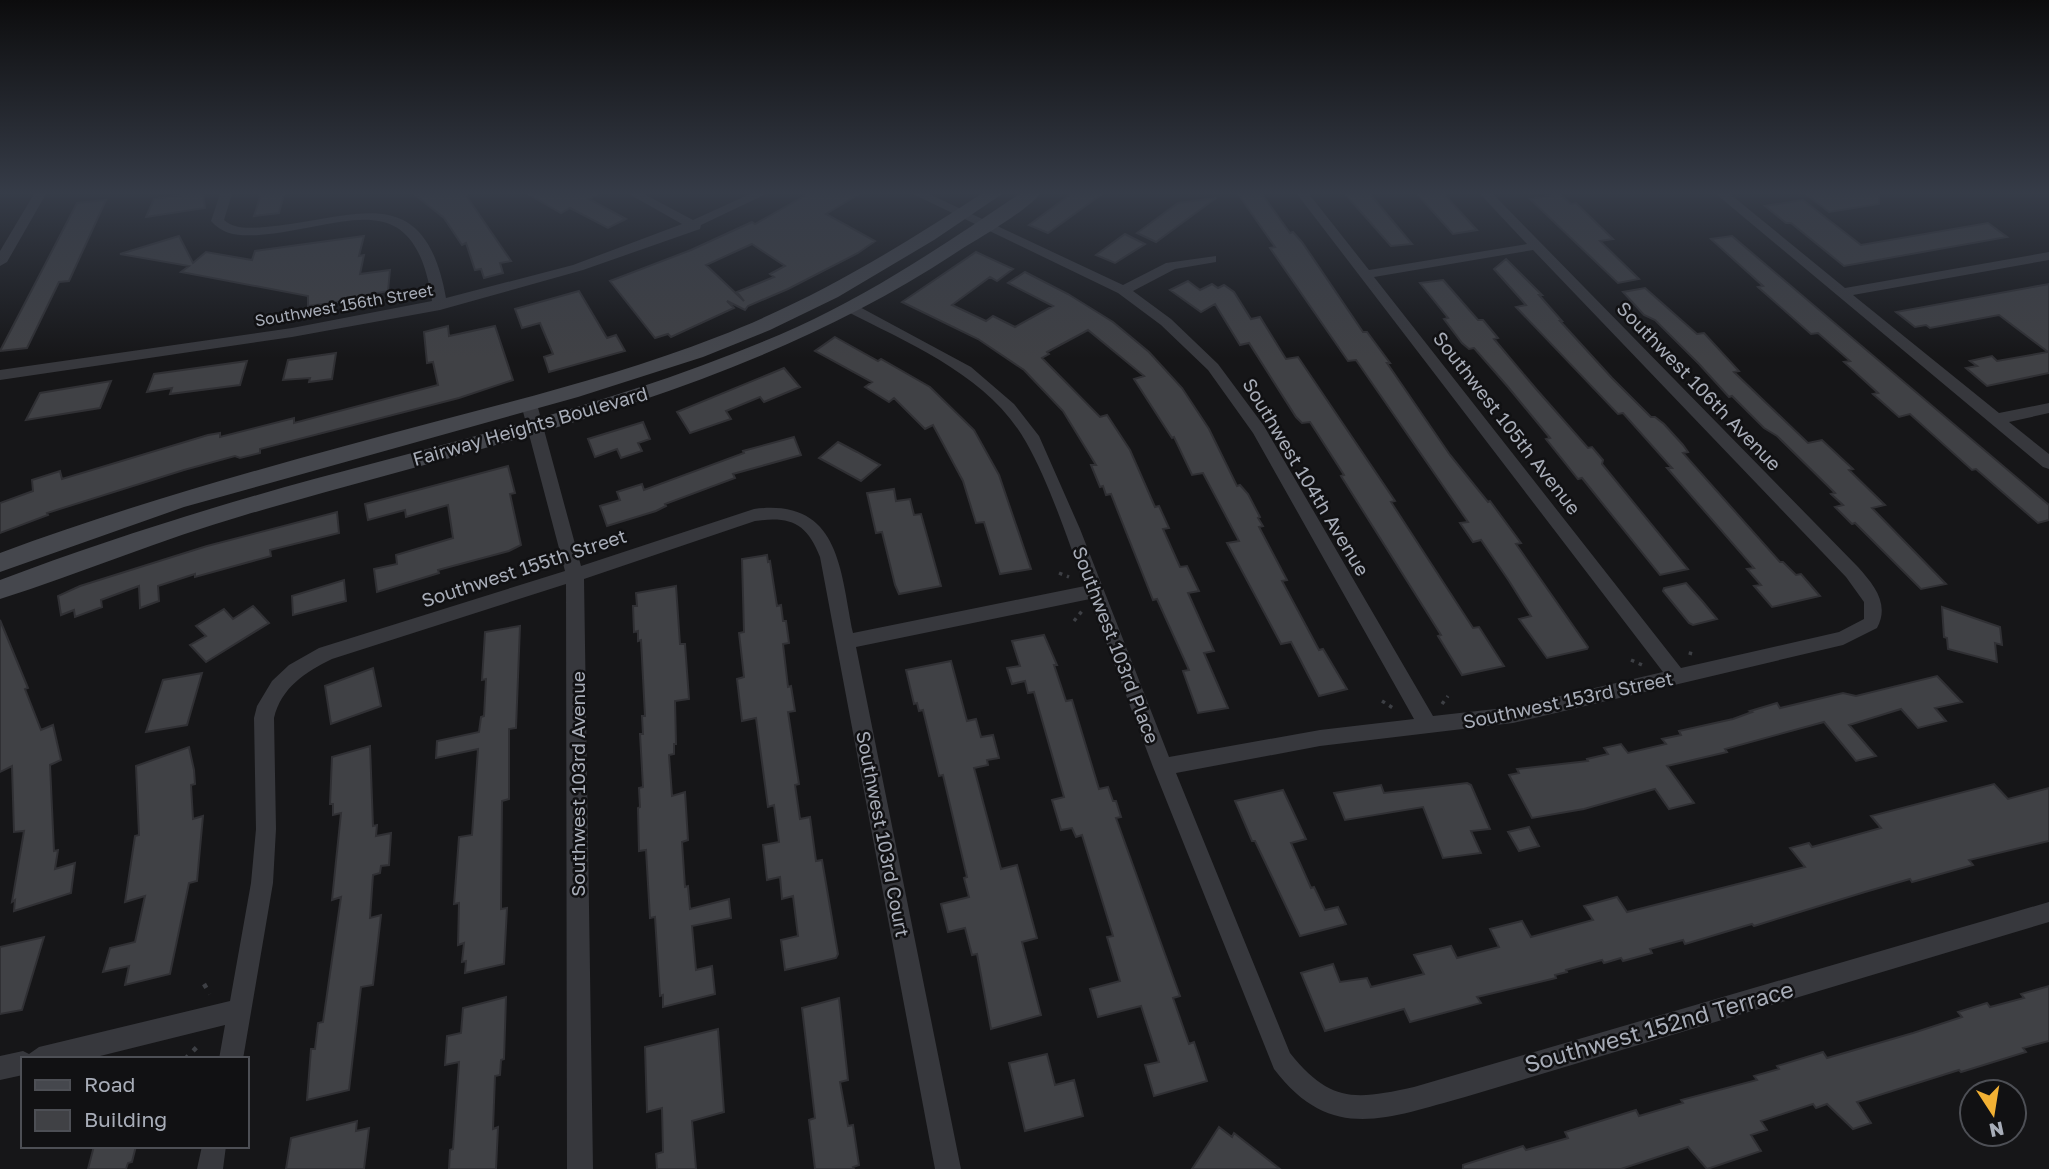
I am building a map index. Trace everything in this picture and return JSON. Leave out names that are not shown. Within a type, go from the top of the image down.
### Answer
[{"type":"street","points":[[422,249],[435,274],[440,306]]},
{"type":"street","name":"Southwest 156th Street","points":[[0,375],[307,330],[440,306],[568,272],[633,249]]},
{"type":"street","name":"Fairway Heights Boulevard","points":[[0,590],[86,557],[532,415],[777,319],[877,269],[909,249]]},
{"type":"street","name":"Fairway Heights Boulevard","points":[[0,563],[183,499],[532,415],[621,401],[719,366],[851,308],[914,273],[951,249]]},
{"type":"street","name":"Southwest 104th Avenue","points":[[1036,249],[1124,290],[1194,347],[1249,414],[1429,727]]},
{"type":"street","name":"Southwest 105th Avenue","points":[[1346,249],[1677,677]]},
{"type":"street","points":[[1366,274],[1520,249]]},
{"type":"street","name":"Southwest 106th Avenue","points":[[1538,249],[1840,559],[1868,592],[1875,611]]},
{"type":"street","points":[[1787,249],[2049,463]]},
{"type":"street","points":[[1840,293],[2049,256]]},
{"type":"street","points":[[1124,290],[1171,265],[1210,259]]},
{"type":"street","name":"Southwest 103rd Place","points":[[851,308],[956,363],[989,388],[1019,419],[1049,471],[1163,767],[1282,1062]]},
{"type":"street","points":[[1996,419],[2049,408]]},
{"type":"street","name":"Southwest 103rd Avenue","points":[[532,415],[575,575],[580,1169]]},
{"type":"street","name":"Southwest 155th Street","points":[[240,1010],[262,883],[266,829],[264,718],[269,702],[278,688],[295,671],[326,653],[575,575],[754,515],[792,515]]},
{"type":"street","name":"Southwest 103rd Court","points":[[792,515],[814,527],[825,545],[948,1169]]},
{"type":"street","points":[[845,642],[1096,591]]},
{"type":"street","name":"Southwest 153rd Street","points":[[1163,767],[1295,742],[1513,715],[1843,639],[1867,627],[1875,611]]},
{"type":"street","name":"Southwest 152nd Terrace","points":[[1282,1062],[1299,1085],[1322,1102],[1348,1108],[1374,1108],[1478,1081],[2049,912]]},
{"type":"street","points":[[47,1057],[240,1010],[231,1057]]},
{"type":"street","points":[[0,1068],[21,1063]]},
{"type":"street","points":[[210,1169],[214,1148]]},
{"type":"path","points":[[1059,573],[1069,577]]},
{"type":"path","points":[[1074,621],[1082,611]]},
{"type":"path","points":[[1690,655],[1692,647]]},
{"type":"path","points":[[1631,660],[1642,665]]},
{"type":"path","points":[[1442,704],[1448,696]]},
{"type":"path","points":[[1382,701],[1393,708]]},
{"type":"path","points":[[204,984],[210,994]]},
{"type":"path","points":[[187,1057],[199,1045]]},
{"type":"building","points":[[53,249],[84,249],[69,281],[59,282],[27,348],[0,351]]},
{"type":"building","points":[[138,249],[186,249],[193,263],[206,252],[252,260],[255,251],[273,249],[361,249],[359,256],[364,255],[360,274],[390,270],[388,291],[361,296],[361,299],[308,306],[308,296],[181,272],[189,266],[120,254]]},
{"type":"building","points":[[468,249],[502,249],[511,261],[500,263],[503,273],[484,278],[481,269],[475,270]]},
{"type":"building","points":[[742,249],[706,265],[744,301],[737,292],[774,277],[770,274],[785,266],[759,249],[864,249],[788,289],[748,306],[745,310],[727,301],[734,308],[671,337],[668,334],[655,338],[610,281],[691,250]]},
{"type":"building","points":[[1105,249],[1138,249],[1115,263],[1096,255]]},
{"type":"building","points":[[1270,249],[1306,249],[1363,332],[1367,332],[1390,363],[1387,363],[1450,455],[1488,502],[1490,501],[1521,543],[1516,544],[1587,649],[1547,658],[1519,619],[1531,616],[1509,581],[1481,540],[1473,542],[1460,523],[1468,522],[1356,360],[1348,361]]},
{"type":"building","points":[[1582,249],[1608,249],[1639,279],[1618,283]]},
{"type":"building","points":[[1722,249],[1747,249],[2049,505],[2049,520],[2038,523],[1976,469],[1972,470],[1910,414],[1899,417],[1873,394],[1878,393],[1844,362],[1850,361],[1818,333],[1811,334],[1758,287],[1763,286]]},
{"type":"building","points":[[1822,249],[1942,249],[1844,266]]},
{"type":"building","points":[[976,252],[1013,269],[997,281],[990,277],[952,305],[986,321],[993,316],[1015,327],[1053,306],[1008,283],[1025,272],[1068,294],[1113,322],[1149,352],[1182,388],[1209,429],[1237,486],[1240,485],[1248,494],[1263,526],[1259,527],[1287,580],[1282,581],[1319,650],[1323,649],[1347,689],[1319,696],[1291,642],[1281,644],[1227,543],[1239,541],[1203,473],[1192,475],[1174,437],[1172,438],[1134,379],[1144,376],[1088,330],[1047,352],[1049,354],[1042,358],[1100,417],[1107,415],[1130,450],[1155,507],[1159,506],[1169,528],[1163,529],[1180,567],[1187,566],[1199,591],[1188,593],[1214,651],[1204,653],[1228,708],[1198,713],[1183,671],[1189,670],[1157,599],[1153,600],[1111,494],[1106,495],[1103,486],[1100,487],[1091,465],[1096,465],[1063,411],[1024,370],[978,339],[902,302]]},
{"type":"building","points":[[1506,259],[1542,295],[1539,295],[1560,321],[1612,378],[1651,417],[1664,424],[1683,445],[1688,452],[1683,453],[1780,562],[1796,575],[1801,574],[1820,596],[1772,607],[1754,586],[1761,585],[1747,569],[1754,568],[1667,468],[1672,468],[1623,413],[1618,414],[1516,307],[1526,305],[1494,269]]},
{"type":"building","points":[[1443,280],[1478,320],[1483,320],[1498,338],[1494,339],[1588,448],[1592,447],[1603,460],[1602,464],[1688,569],[1660,575],[1582,478],[1578,479],[1546,439],[1550,438],[1508,387],[1474,348],[1469,349],[1462,343],[1444,319],[1448,318],[1420,283]]},
{"type":"building","points":[[1188,281],[1200,290],[1212,284],[1218,288],[1224,285],[1234,292],[1251,319],[1260,317],[1286,359],[1298,357],[1395,501],[1391,502],[1473,628],[1479,627],[1504,666],[1462,675],[1438,636],[1441,635],[1310,422],[1302,423],[1296,417],[1249,343],[1240,345],[1215,304],[1201,312],[1170,290]]},
{"type":"building","points":[[2049,284],[2049,373],[1987,386],[1966,368],[1977,366],[1970,361],[1992,356],[1997,361],[2048,352],[1999,315],[1930,328],[1926,325],[1915,327],[1896,312]]},
{"type":"building","points":[[1645,288],[1697,334],[1704,333],[1739,371],[1734,372],[1808,443],[1822,440],[1853,469],[1849,470],[1885,505],[1872,508],[1946,584],[1921,589],[1855,523],[1852,524],[1835,507],[1843,505],[1831,494],[1835,493],[1777,436],[1764,428],[1732,396],[1729,397],[1655,320],[1644,315],[1623,292]]},
{"type":"building","points":[[579,291],[607,338],[616,335],[625,351],[549,372],[544,357],[553,354],[540,323],[522,328],[515,309]]},
{"type":"building","points":[[448,326],[449,336],[495,326],[513,380],[459,398],[260,449],[260,453],[240,458],[235,456],[184,470],[47,513],[48,515],[0,533],[0,503],[33,491],[32,480],[60,471],[62,479],[208,435],[220,433],[220,437],[294,418],[294,423],[438,385],[433,362],[427,363],[424,332]]},
{"type":"building","points":[[835,337],[930,387],[974,430],[999,475],[1031,569],[1000,574],[984,522],[976,523],[963,481],[933,425],[925,429],[894,398],[889,402],[865,387],[872,382],[815,351]]},
{"type":"building","points":[[336,353],[332,379],[309,382],[310,378],[283,380],[288,360]]},
{"type":"building","points":[[247,361],[240,385],[170,394],[172,388],[147,392],[154,374]]},
{"type":"building","points":[[784,368],[800,387],[764,402],[760,397],[726,411],[731,419],[690,433],[677,412]]},
{"type":"building","points":[[111,381],[100,408],[26,420],[40,393]]},
{"type":"building","points":[[643,422],[650,439],[638,443],[642,451],[621,458],[617,449],[595,457],[588,439]]},
{"type":"building","points":[[794,437],[801,455],[733,474],[735,478],[665,504],[666,506],[656,511],[607,526],[600,506],[620,500],[617,492],[642,484],[644,490],[744,453],[743,451]]},
{"type":"building","points":[[838,442],[880,465],[861,481],[819,458]]},
{"type":"building","points":[[508,466],[515,493],[510,494],[521,545],[377,592],[374,569],[397,564],[396,555],[453,538],[448,505],[406,517],[405,510],[368,520],[365,504]]},
{"type":"building","points":[[894,489],[896,501],[910,499],[914,515],[921,514],[941,586],[899,594],[882,532],[876,533],[867,493]]},
{"type":"building","points":[[337,512],[339,533],[270,550],[271,556],[195,577],[195,574],[158,586],[159,601],[140,608],[139,586],[101,600],[102,607],[75,617],[74,610],[61,615],[58,596],[80,586],[207,546]]},
{"type":"building","points":[[767,555],[777,606],[781,605],[789,643],[783,644],[788,687],[791,686],[795,711],[788,712],[799,784],[795,785],[800,819],[810,817],[816,861],[822,860],[838,954],[836,958],[785,970],[781,940],[798,936],[793,896],[782,899],[780,877],[767,880],[763,845],[779,842],[774,805],[768,807],[756,718],[742,721],[737,679],[744,677],[739,633],[744,632],[742,559]]},
{"type":"building","points":[[344,580],[346,601],[293,615],[292,596]]},
{"type":"building","points":[[1686,583],[1717,619],[1693,625],[1689,623],[1663,591],[1664,588]]},
{"type":"building","points":[[676,586],[680,644],[685,644],[689,699],[675,701],[676,744],[674,754],[669,755],[672,796],[685,792],[688,840],[682,842],[685,887],[688,886],[690,909],[729,899],[731,918],[692,926],[696,970],[712,966],[715,994],[663,1007],[655,917],[650,918],[646,850],[639,851],[639,788],[643,787],[640,734],[643,734],[642,716],[645,716],[641,640],[638,641],[638,631],[634,632],[633,606],[637,606],[636,593]]},
{"type":"building","points":[[253,606],[269,623],[206,662],[190,645],[206,636],[196,626],[224,609],[233,619]]},
{"type":"building","points":[[1942,607],[2000,627],[2002,645],[1995,643],[1997,662],[1948,649],[1947,638],[1944,637]]},
{"type":"building","points":[[0,620],[28,688],[25,689],[41,730],[53,725],[61,760],[50,765],[54,851],[58,850],[55,869],[75,863],[71,893],[14,911],[15,900],[12,902],[24,831],[14,832],[12,766],[0,772]]},
{"type":"building","points":[[520,626],[516,728],[509,729],[509,799],[502,801],[501,909],[507,908],[504,964],[465,973],[466,961],[462,962],[464,943],[458,945],[459,903],[454,904],[459,837],[472,835],[478,749],[436,758],[437,741],[479,732],[481,717],[484,716],[486,679],[482,680],[485,632]]},
{"type":"building","points":[[1044,635],[1057,665],[1054,665],[1066,701],[1072,700],[1099,789],[1108,787],[1113,801],[1116,801],[1121,817],[1116,818],[1180,996],[1173,998],[1189,1044],[1194,1042],[1207,1081],[1154,1096],[1145,1065],[1159,1062],[1141,1006],[1098,1017],[1090,989],[1120,981],[1107,937],[1113,936],[1082,835],[1076,837],[1072,828],[1061,830],[1052,800],[1064,797],[1034,692],[1028,693],[1025,681],[1012,684],[1007,668],[1020,666],[1012,641]]},
{"type":"building","points":[[951,661],[967,721],[976,719],[981,737],[993,735],[999,758],[987,760],[988,765],[974,768],[1001,869],[1017,865],[1037,938],[1022,942],[1041,1015],[991,1029],[977,954],[972,955],[965,928],[948,932],[941,904],[969,897],[964,878],[967,877],[943,775],[939,776],[923,710],[919,711],[917,703],[914,704],[906,670]]},
{"type":"building","points":[[373,668],[381,706],[331,724],[325,686]]},
{"type":"building","points":[[202,673],[187,725],[146,732],[163,680]]},
{"type":"building","points":[[1937,676],[1962,702],[1935,708],[1946,721],[1918,728],[1901,709],[1849,725],[1876,756],[1856,761],[1824,722],[1725,749],[1727,752],[1667,766],[1694,803],[1669,809],[1655,789],[1584,809],[1532,818],[1509,775],[1519,773],[1517,769],[1588,761],[1587,759],[1608,754],[1604,748],[1621,744],[1628,753],[1666,744],[1662,739],[1681,735],[1679,731],[1733,719],[1777,703],[1780,708],[1843,693],[1856,696]]},
{"type":"building","points":[[370,746],[373,826],[377,825],[376,836],[391,833],[389,865],[381,866],[380,873],[373,875],[370,918],[381,915],[373,985],[361,987],[349,1090],[307,1100],[311,1049],[315,1049],[318,1023],[323,1022],[341,897],[332,900],[341,813],[333,815],[333,804],[330,804],[332,757]]},
{"type":"building","points":[[189,747],[195,784],[191,785],[193,819],[203,816],[197,881],[189,883],[170,974],[125,985],[129,966],[103,972],[110,948],[135,942],[145,896],[125,902],[135,836],[139,835],[136,766]]},
{"type":"building","points":[[1467,783],[1471,785],[1490,829],[1471,831],[1481,853],[1443,858],[1423,807],[1345,820],[1334,793],[1381,785],[1384,793]]},
{"type":"building","points":[[1994,784],[2008,799],[2049,788],[2049,841],[1969,860],[1973,865],[1912,882],[1910,879],[1754,926],[1752,924],[1685,944],[1683,940],[1650,949],[1652,953],[1623,961],[1621,958],[1604,963],[1602,960],[1566,970],[1567,972],[1555,975],[1556,978],[1477,997],[1481,1003],[1410,1022],[1404,1009],[1325,1031],[1301,973],[1333,964],[1340,982],[1367,978],[1371,987],[1424,974],[1414,955],[1451,946],[1457,958],[1499,947],[1490,929],[1522,921],[1531,937],[1593,920],[1584,906],[1617,897],[1627,912],[1805,867],[1790,848],[1809,843],[1812,847],[1881,828],[1871,816]]},
{"type":"building","points":[[1283,790],[1306,839],[1291,843],[1311,888],[1314,887],[1325,910],[1338,907],[1346,924],[1300,936],[1255,841],[1252,841],[1235,801]]},
{"type":"building","points":[[1529,827],[1539,846],[1519,851],[1508,832]]},
{"type":"building","points":[[44,937],[22,1010],[0,1014],[0,947]]},
{"type":"building","points":[[2049,986],[2049,1041],[2023,1048],[2026,1052],[1857,1102],[1871,1123],[1853,1129],[1827,1104],[1816,1108],[1813,1104],[1761,1121],[1767,1130],[1751,1135],[1761,1151],[1707,1169],[1688,1147],[1621,1169],[1463,1169],[1463,1165],[1523,1146],[1526,1150],[1568,1138],[1565,1132],[1636,1110],[1639,1116],[1683,1103],[1681,1100],[1757,1080],[1754,1076],[1779,1069],[1777,1066],[1823,1052],[1827,1058],[1913,1033],[1962,1017],[1958,1012],[1987,1003],[1990,1007],[2024,998],[2021,994]]},
{"type":"building","points":[[506,997],[504,1059],[501,1060],[500,1075],[495,1076],[493,1129],[498,1127],[496,1169],[449,1169],[450,1150],[453,1149],[459,1062],[445,1065],[447,1036],[461,1033],[463,1008]]},
{"type":"building","points":[[839,998],[848,1080],[840,1082],[848,1126],[853,1125],[859,1165],[853,1167],[854,1169],[815,1169],[809,1120],[815,1118],[802,1008]]},
{"type":"building","points":[[718,1029],[724,1112],[692,1121],[696,1169],[657,1169],[656,1154],[663,1152],[662,1108],[647,1112],[645,1047]]},
{"type":"building","points":[[1047,1054],[1055,1085],[1074,1080],[1083,1116],[1025,1131],[1009,1063]]},
{"type":"building","points":[[357,1121],[356,1131],[369,1128],[364,1169],[286,1169],[291,1138]]},
{"type":"building","points":[[1219,1127],[1232,1137],[1234,1133],[1280,1169],[1192,1169]]},
{"type":"building","points":[[93,1148],[136,1148],[132,1162],[128,1163],[126,1169],[88,1169]]}]
